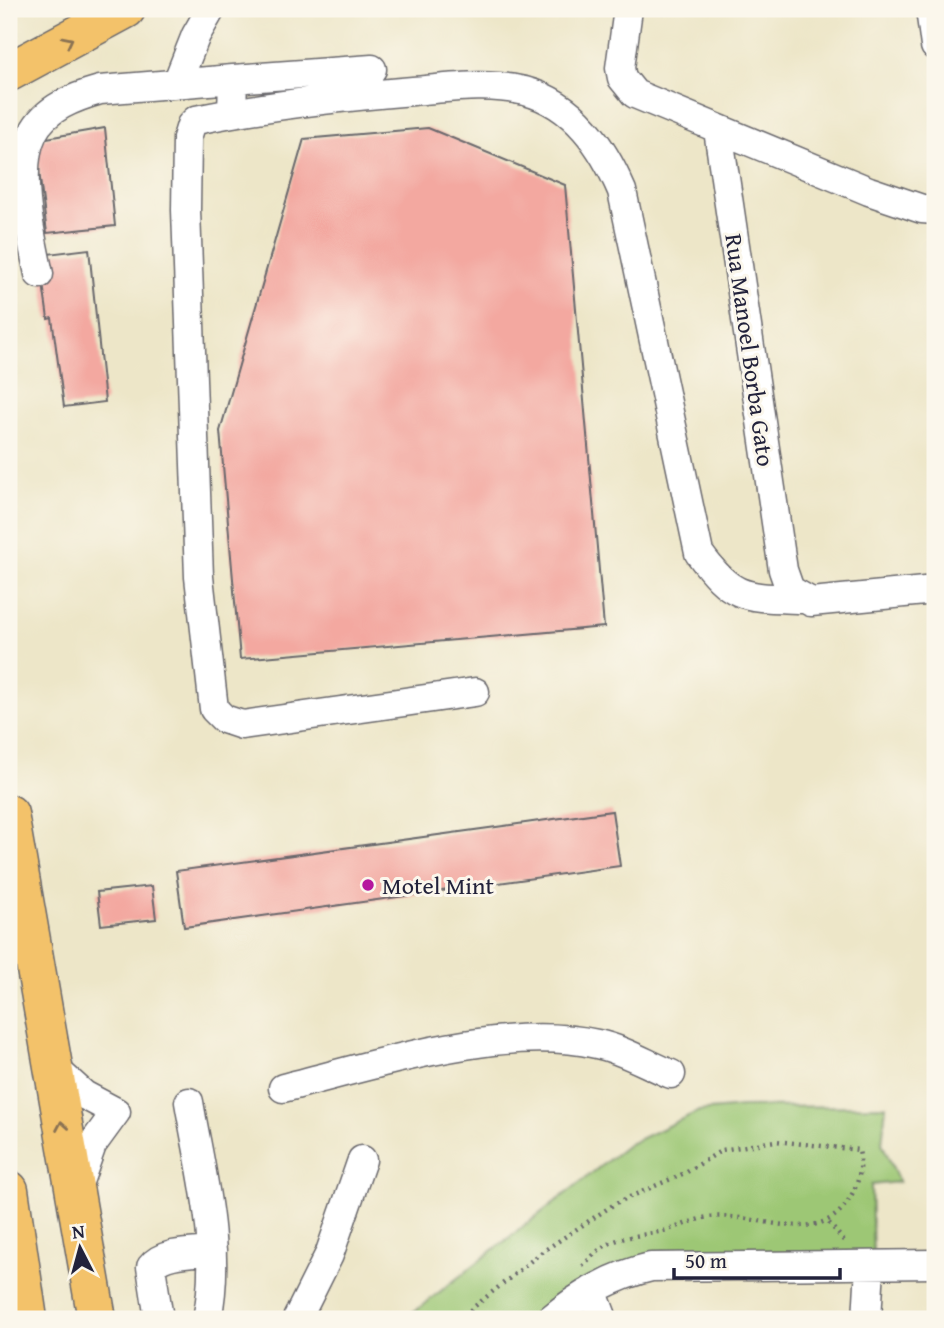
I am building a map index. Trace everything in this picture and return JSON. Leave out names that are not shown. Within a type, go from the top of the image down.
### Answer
[{"type":"highway","points":[[9,72],[126,9]]},
{"type":"highway","points":[[9,814],[97,1319]]},
{"type":"highway","points":[[9,1190],[28,1319]]},
{"type":"highway","points":[[82,1319],[87,1266]]},
{"type":"street","points":[[177,83],[195,35],[211,9]]},
{"type":"street","points":[[628,9],[620,68],[629,88],[647,100],[869,191],[935,211]]},
{"type":"street","points":[[930,9],[935,46]]},
{"type":"street","points":[[38,274],[26,177],[26,156],[33,133],[50,113],[81,96],[100,90],[372,69]]},
{"type":"street","points":[[232,113],[233,79]]},
{"type":"street","points":[[475,692],[242,725],[224,719],[214,709],[198,577],[186,210],[187,138],[191,125],[196,120],[305,100],[479,86],[526,92],[564,111],[592,134],[610,162],[622,191],[699,553],[719,582],[737,593],[811,602],[833,602],[935,590]]},
{"type":"street","name":"Rua Manoel Borba Gato","points":[[718,130],[783,570],[790,590],[802,599]]},
{"type":"street","points":[[283,1088],[423,1054],[496,1041],[561,1038],[599,1044],[670,1074]]},
{"type":"street","points":[[52,1066],[84,1095],[116,1112],[92,1145],[74,1196]]},
{"type":"street","points":[[189,1102],[212,1251],[214,1287],[207,1319]]},
{"type":"street","points":[[297,1319],[329,1255],[362,1160]]},
{"type":"street","points":[[159,1319],[151,1268],[156,1261],[171,1255],[212,1251]]},
{"type":"street","points":[[551,1319],[582,1282],[651,1268],[935,1264]]},
{"type":"street","points":[[867,1319],[870,1267]]},
{"type":"street","points":[[582,1282],[603,1319]]},
{"type":"path","points":[[459,1319],[542,1252],[616,1203],[687,1171],[722,1150],[775,1141],[859,1150],[859,1183],[844,1210],[829,1223],[791,1225],[710,1217],[664,1231],[616,1238],[599,1247],[582,1282]]},
{"type":"green space","points":[[886,1106],[882,1143],[899,1182],[871,1185],[873,1257],[663,1252],[585,1285],[546,1319],[405,1319],[629,1144],[699,1111],[742,1107]]},
{"type":"building","points":[[105,128],[115,226],[47,233],[35,140]]},
{"type":"building","points":[[428,128],[565,185],[604,627],[240,659],[220,431],[304,139]]},
{"type":"building","points":[[89,249],[105,402],[64,407],[52,318],[48,319],[39,255]]},
{"type":"building","points":[[612,811],[620,866],[184,927],[176,871]]},
{"type":"building","points":[[152,886],[156,919],[101,925],[97,892]]},
{"type":"place","name":"Motel Mint","points":[[368,885]]}]
